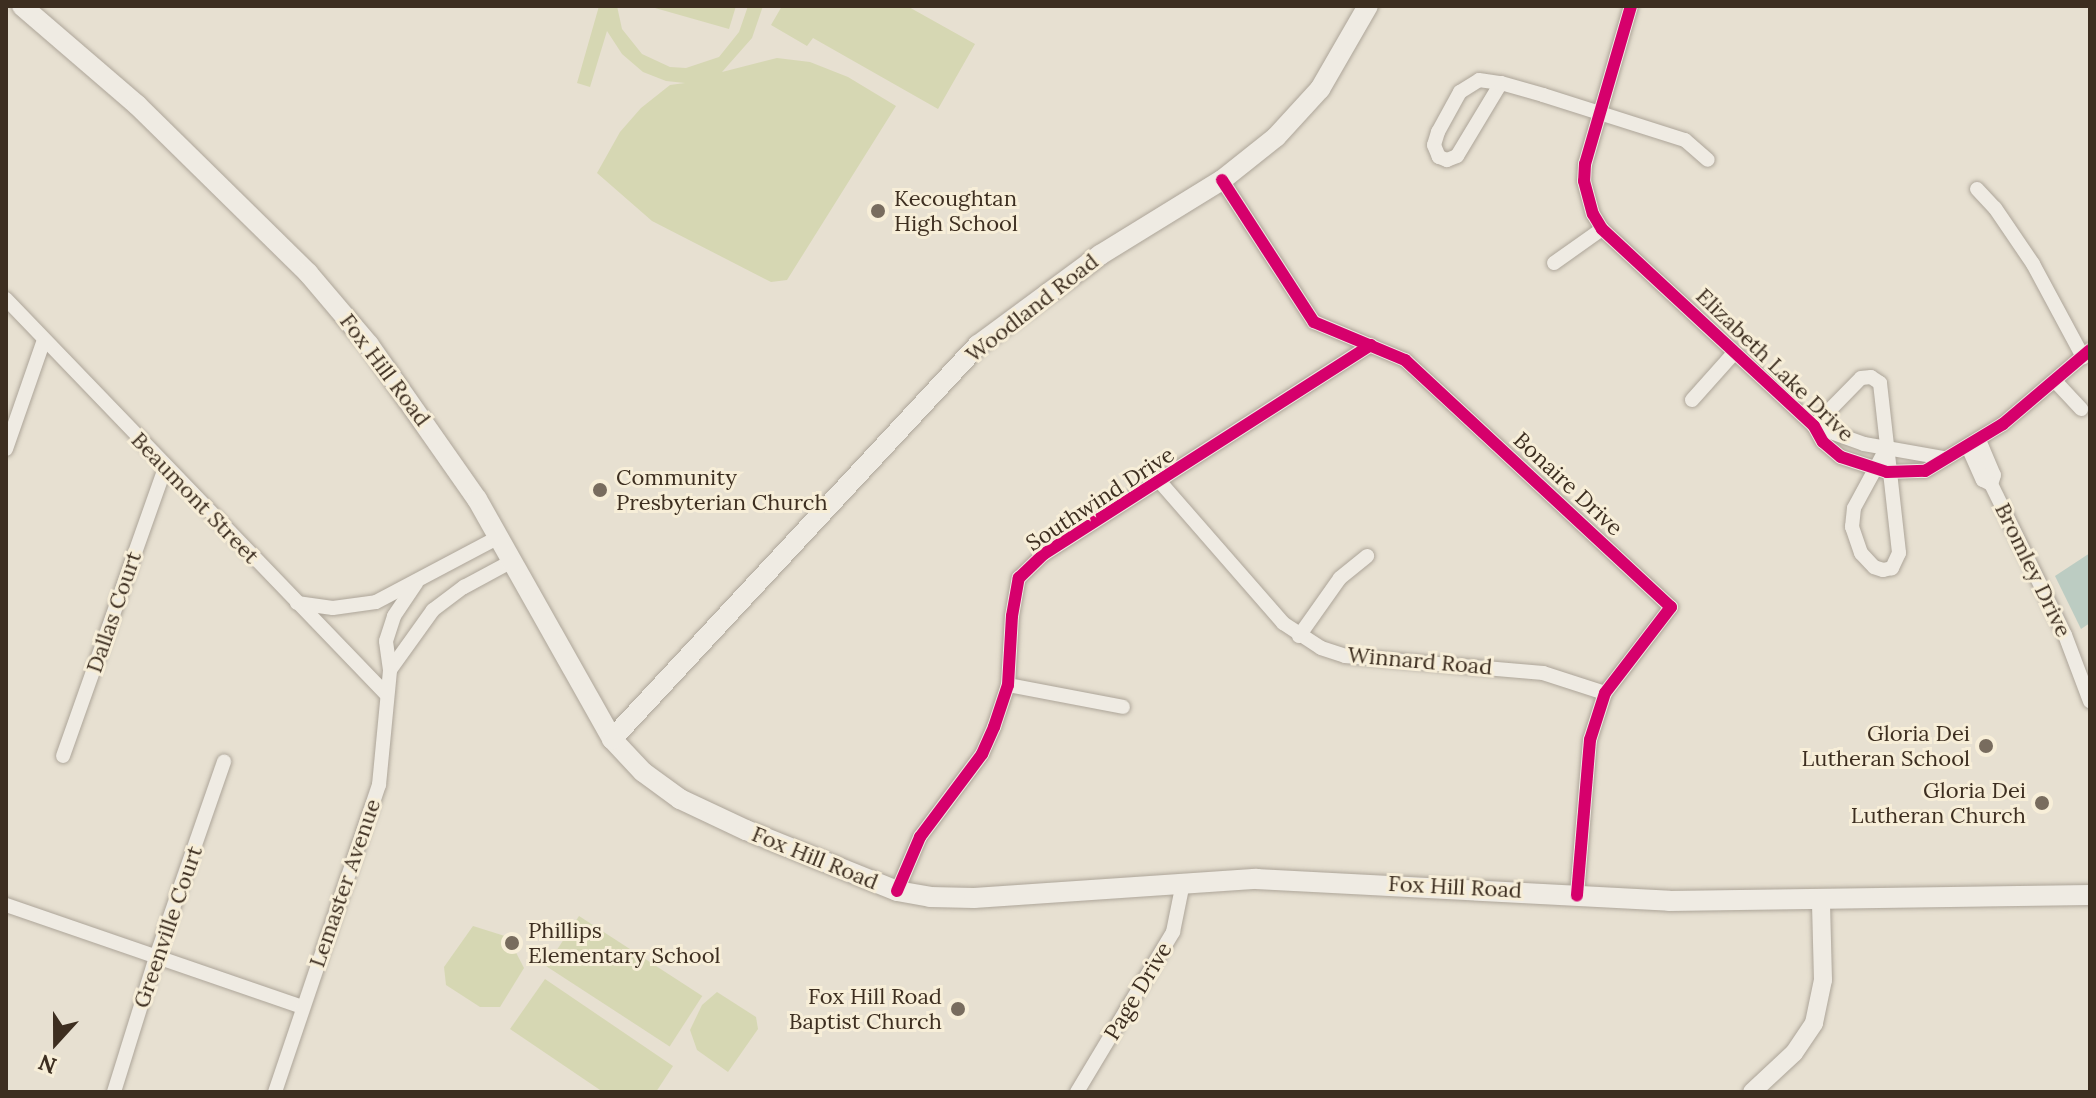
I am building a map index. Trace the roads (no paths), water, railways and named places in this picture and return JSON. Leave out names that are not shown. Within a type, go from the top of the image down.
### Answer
[{"type":"main road","name":"Fox Hill Road","points":[[22,6],[137,105],[308,273],[407,396],[499,537],[612,739],[643,772],[680,799],[746,830],[897,891],[930,897],[974,898],[1256,879],[1669,901],[2090,895]]},
{"type":"main road","name":"Woodland Road","points":[[612,739],[978,345],[1100,255],[1222,180],[1276,137],[1320,89],[1368,6]]},
{"type":"street","name":"Elizabeth Lake Drive","points":[[1631,6],[1600,112],[1584,181],[1593,214],[1602,229],[1814,426],[1823,442],[1841,457],[1872,470],[1916,473],[1974,444],[2056,382],[2087,353]]},
{"type":"street","points":[[1501,83],[1462,151],[1452,159],[1439,157],[1434,149],[1436,136],[1460,92],[1472,82],[1501,83],[1685,140],[1708,160]]},
{"type":"street","name":"Bonaire Drive","points":[[1222,180],[1314,322],[1405,360],[1671,607],[1605,693],[1590,740],[1577,895]]},
{"type":"street","points":[[1977,189],[1995,208],[2033,264],[2087,353]]},
{"type":"street","points":[[1554,263],[1602,229]]},
{"type":"street","name":"Beaumont Street","points":[[6,299],[165,468],[386,694]]},
{"type":"street","points":[[6,449],[44,340]]},
{"type":"street","name":"Southwind Drive","points":[[897,891],[920,837],[982,754],[1008,685],[1012,616],[1019,578],[1044,554],[1161,483],[1371,345]]},
{"type":"street","points":[[1692,400],[1734,353]]},
{"type":"street","name":"Elizabeth Lake Drive","points":[[1814,426],[1856,382],[1871,377],[1881,387],[1886,449]]},
{"type":"street","points":[[2056,382],[2081,409]]},
{"type":"street","name":"Elizabeth Lake Drive","points":[[1814,426],[1886,449],[1943,458]]},
{"type":"street","name":"Bromley Drive","points":[[1974,444],[1983,480],[1991,484],[2065,635],[2090,701]]},
{"type":"street","points":[[1886,449],[1899,553],[1892,568],[1883,570],[1874,567],[1861,553],[1853,533],[1854,508],[1886,449]]},
{"type":"street","name":"Dallas Court","points":[[63,756],[165,468]]},
{"type":"street","name":"Winnard Road","points":[[1161,483],[1269,609],[1299,636],[1345,656],[1543,673],[1605,693]]},
{"type":"street","name":"Lemaster Avenue","points":[[296,603],[333,608],[360,606],[385,599],[499,537]]},
{"type":"street","points":[[1299,636],[1340,578],[1367,556]]},
{"type":"street","name":"Lemaster Avenue","points":[[390,670],[409,649],[433,610],[464,587],[512,561]]},
{"type":"street","name":"Lemaster Avenue","points":[[275,1092],[379,785],[390,670],[386,641],[388,629],[416,583]]},
{"type":"street","points":[[1008,685],[1123,707]]},
{"type":"street","name":"Greenville Court","points":[[114,1092],[156,957],[224,762]]},
{"type":"street","name":"Page Drive","points":[[1077,1092],[1173,932],[1183,883]]},
{"type":"street","points":[[1752,1092],[1794,1053],[1814,1023],[1823,980],[1821,901]]},
{"type":"street","points":[[7,910],[302,1007]]},
{"type":"place","name":"Kecoughtan High School","points":[[878,211]]},
{"type":"place","name":"Community Presbyterian Church","points":[[600,490]]},
{"type":"place","name":"Gloria Dei Lutheran School","points":[[1986,746]]},
{"type":"place","name":"Gloria Dei Lutheran Church","points":[[2042,803]]},
{"type":"place","name":"Phillips Elementary School","points":[[512,943]]},
{"type":"place","name":"Fox Hill Road Baptist Church","points":[[958,1009]]}]
